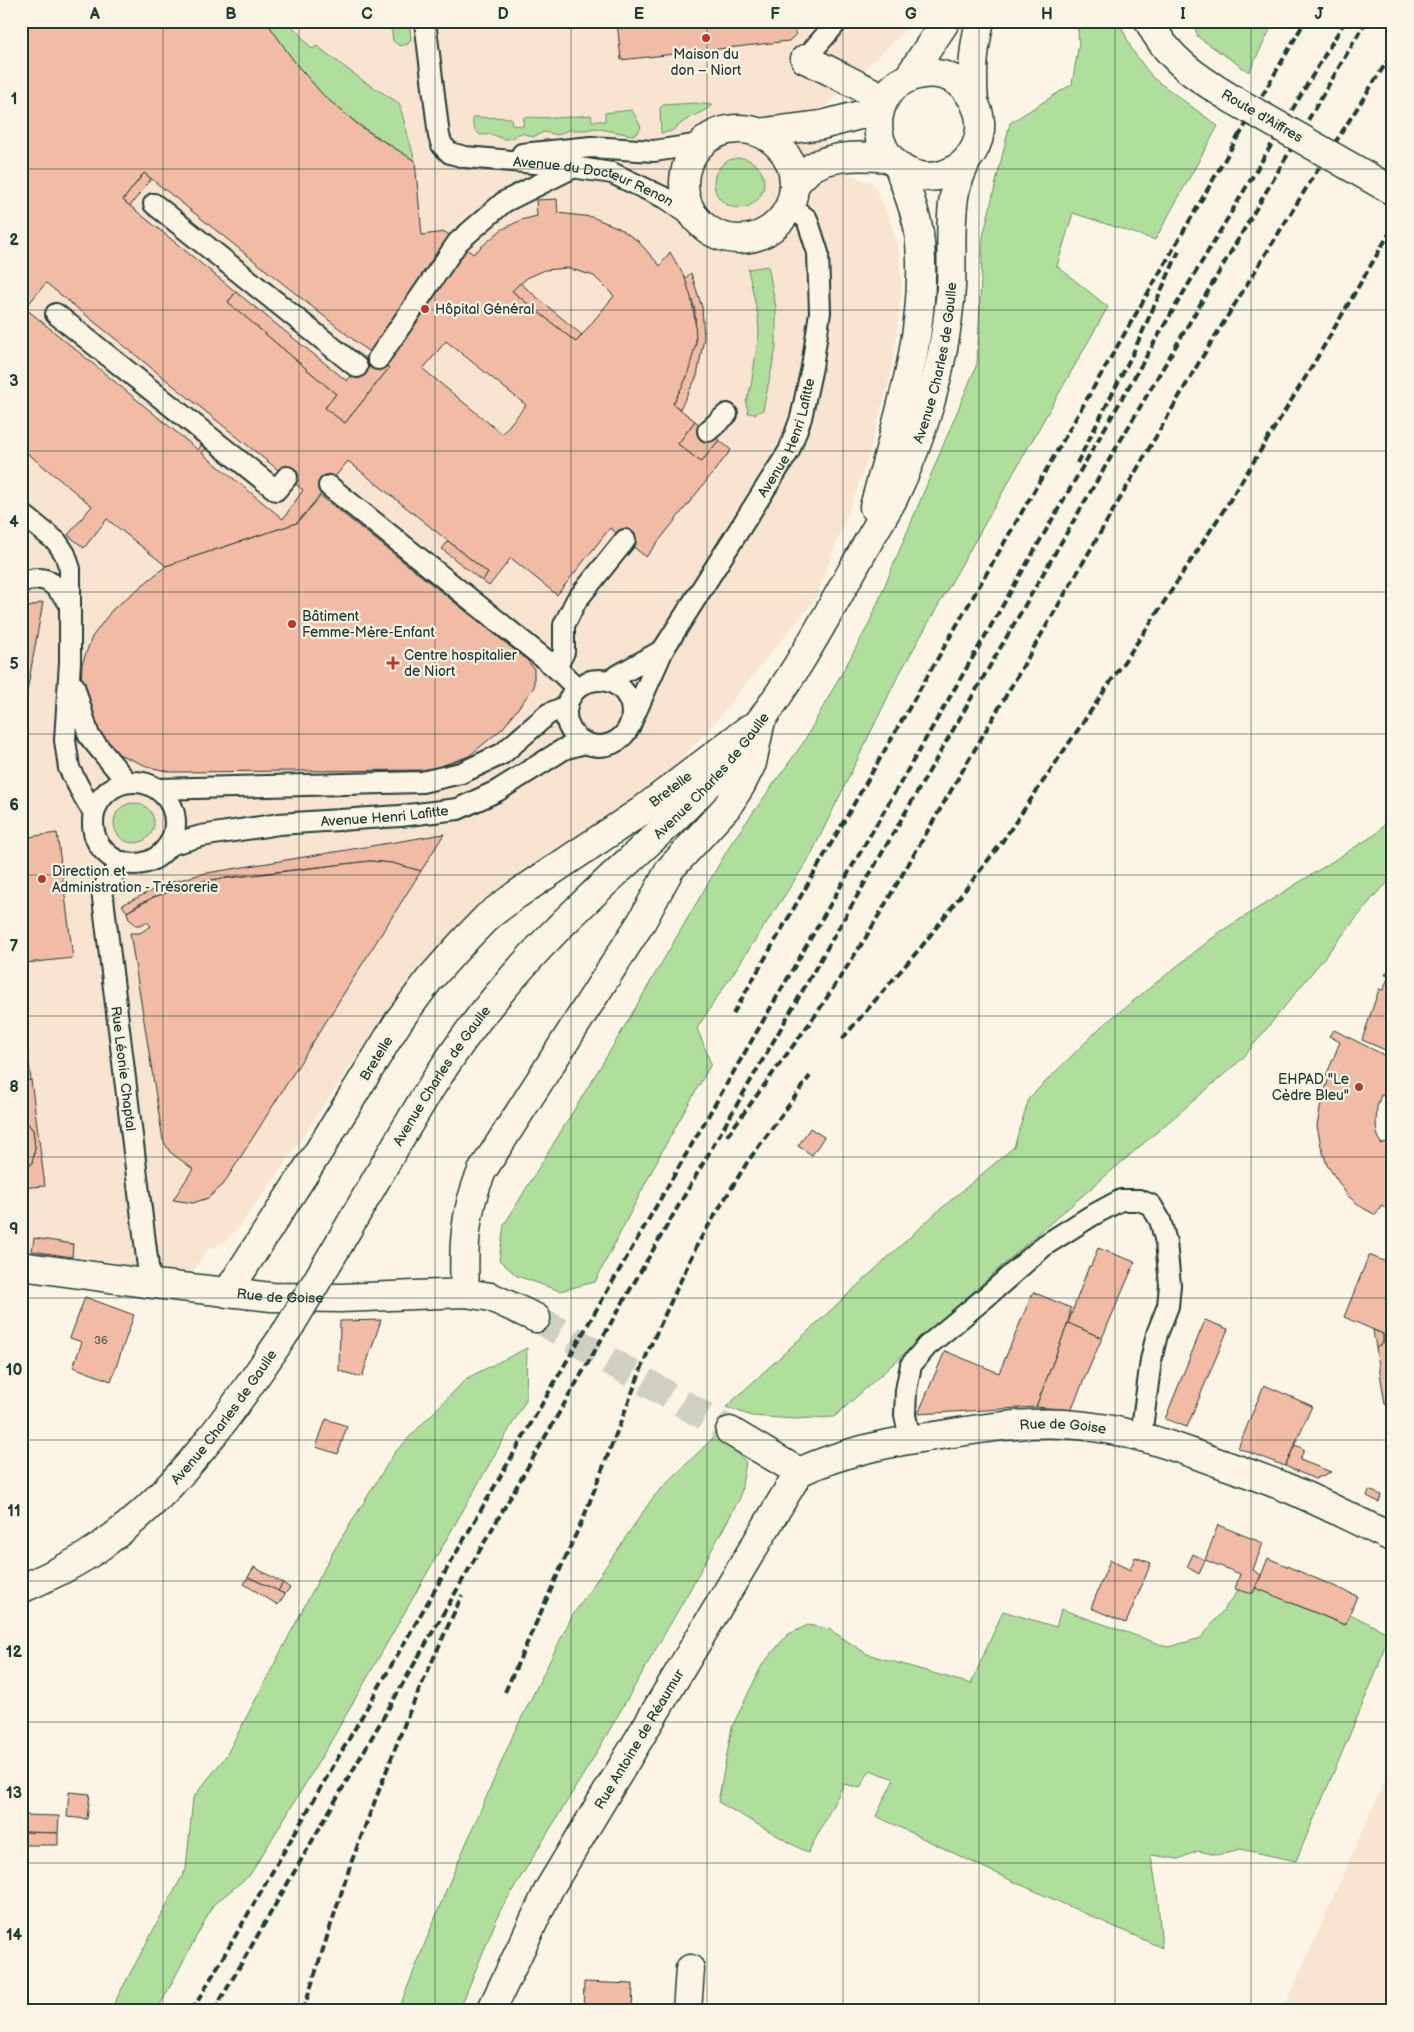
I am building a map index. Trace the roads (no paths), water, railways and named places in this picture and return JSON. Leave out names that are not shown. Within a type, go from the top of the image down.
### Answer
[{"type":"street","points":[[908,78],[946,21]]},
{"type":"street","points":[[974,101],[973,72],[980,21]]},
{"type":"street","name":"Route d'Aiffres","points":[[1149,21],[1167,50],[1183,66],[1203,81],[1393,191]]},
{"type":"street","points":[[804,59],[827,69],[882,104]]},
{"type":"street","points":[[792,195],[792,169],[785,153],[774,142],[759,133],[744,129],[729,130],[714,135],[701,144],[691,157],[685,172],[684,189],[687,205],[696,220],[709,231],[725,238],[741,240],[756,237],[770,230],[782,219],[792,195],[814,166],[831,160],[863,156],[894,162],[919,175],[941,176],[955,170],[966,161],[976,147],[980,132],[980,116],[974,101],[965,88],[953,79],[938,74],[922,74],[908,78],[895,86],[882,104],[877,127],[880,144],[894,162]]},
{"type":"street","points":[[759,133],[822,125],[882,104]]},
{"type":"street","name":"Avenue Charles de Gaulle","points":[[21,1589],[46,1578],[105,1544],[169,1487],[242,1397],[290,1326],[435,1083],[467,1035],[495,998],[554,933],[697,795],[734,755],[802,662],[892,501],[929,413],[946,335],[951,298],[952,225],[956,190],[966,161]]},
{"type":"street","name":"Avenue Charles de Gaulle","points":[[862,553],[891,452],[915,344],[920,299],[921,262],[919,230],[894,162]]},
{"type":"street","points":[[465,1293],[464,1267],[467,1221],[472,1193],[482,1171],[642,921],[670,869],[727,807],[741,785],[752,762],[761,720]]},
{"type":"street","name":"Bretelle","points":[[227,1293],[320,1149],[400,1019],[429,980],[461,944],[487,917],[516,895],[640,812],[692,770],[761,720]]},
{"type":"street","name":"Rue de Goise","points":[[21,1266],[227,1293],[272,1297],[341,1298],[465,1293],[491,1297],[536,1318]]},
{"type":"street","name":"Rue de Goise","points":[[799,1472],[828,1458],[910,1439],[979,1429],[1033,1424],[1100,1428],[1172,1445],[1291,1490],[1393,1538]]},
{"type":"street","points":[[730,1431],[799,1472]]},
{"type":"street","name":"Rue Antoine de Réaumur","points":[[490,2011],[549,1889],[799,1472]]},
{"type":"street","points":[[687,2011],[690,1969]]},
{"type":"lane","name":"Avenue du Docteur Renon","points":[[425,21],[439,136],[442,146],[450,153],[465,157],[612,173],[667,199],[696,220]]},
{"type":"lane","points":[[804,59],[838,21]]},
{"type":"lane","name":"Avenue du Docteur Renon","points":[[485,158],[591,147],[654,150],[701,144]]},
{"type":"lane","points":[[378,359],[458,242],[504,202],[572,168]]},
{"type":"lane","name":"Avenue Henri Lafitte","points":[[630,725],[663,650],[789,451],[801,418],[812,367],[820,312],[818,253],[807,219],[792,195]]},
{"type":"lane","points":[[154,204],[357,367]]},
{"type":"lane","points":[[56,314],[276,490],[287,477]]},
{"type":"lane","points":[[708,431],[727,414]]},
{"type":"lane","points":[[329,486],[556,668],[577,688]]},
{"type":"lane","points":[[21,513],[57,542],[65,554],[70,568],[70,662],[65,740],[69,768],[94,813]]},
{"type":"lane","points":[[556,668],[564,652],[564,625],[576,601],[624,540]]},
{"type":"lane","points":[[21,583],[34,578],[48,580],[70,603]]},
{"type":"lane","name":"Avenue Henri Lafitte","points":[[608,681],[663,650]]},
{"type":"lane","points":[[70,662],[74,686],[88,736],[127,782]]},
{"type":"lane","points":[[597,680],[608,681],[625,691],[631,704],[630,725],[624,734],[611,743],[596,746],[585,743],[576,736],[566,717],[570,696],[577,688],[587,682],[597,680]]},
{"type":"lane","points":[[158,789],[422,782],[462,773],[502,754],[548,714],[567,706]]},
{"type":"lane","name":"Avenue Henri Lafitte","points":[[169,845],[200,836],[279,824],[400,816],[458,809],[497,791],[564,750],[585,743]]},
{"type":"lane","points":[[127,782],[149,784],[158,789],[173,808],[174,833],[169,845],[149,861],[136,864],[123,862],[102,849],[95,832],[94,813],[106,793],[116,786],[127,782]]},
{"type":"lane","name":"Rue Léonie Chaptal","points":[[123,862],[102,890],[150,1283]]},
{"type":"lane","points":[[910,1439],[905,1415],[906,1390],[911,1365],[927,1346],[1046,1245],[1091,1216],[1121,1200],[1139,1200],[1151,1206],[1160,1220],[1166,1242],[1170,1285],[1168,1306],[1151,1360],[1140,1436]]},
{"type":"tunnel","points":[[536,1318],[730,1431]]},
{"type":"railway","points":[[1238,138],[1305,21]]},
{"type":"railway","points":[[192,2011],[1169,317],[1345,21]]},
{"type":"railway","points":[[214,2011],[1081,508],[1366,21]]},
{"type":"railway","points":[[727,1136],[817,1013],[865,939],[1198,364],[1393,52]]},
{"type":"railway","points":[[733,1014],[1240,133]]},
{"type":"railway","points":[[842,1039],[922,946],[1002,842],[1151,622],[1227,505],[1310,370],[1393,227]]},
{"type":"railway","points":[[1077,463],[1132,355],[1179,251]]},
{"type":"railway","points":[[505,1692],[585,1514],[649,1349],[698,1243],[748,1161],[810,1076]]},
{"type":"railway","points":[[303,2011],[351,1863],[408,1715],[462,1595]]},
{"type":"place","name":"Maison du don – Niort","points":[[706,38]]},
{"type":"place","name":"Hôpital Général","points":[[425,309]]},
{"type":"place","name":"Bâtiment Femme-Mère-Enfant","points":[[292,624]]},
{"type":"place","name":"Centre hospitalier de Niort","points":[[393,663]]},
{"type":"place","name":"Direction et Administration - Trésorerie","points":[[42,879]]},
{"type":"place","name":"EHPAD \"Le Cèdre Bleu\"","points":[[1359,1087]]}]
